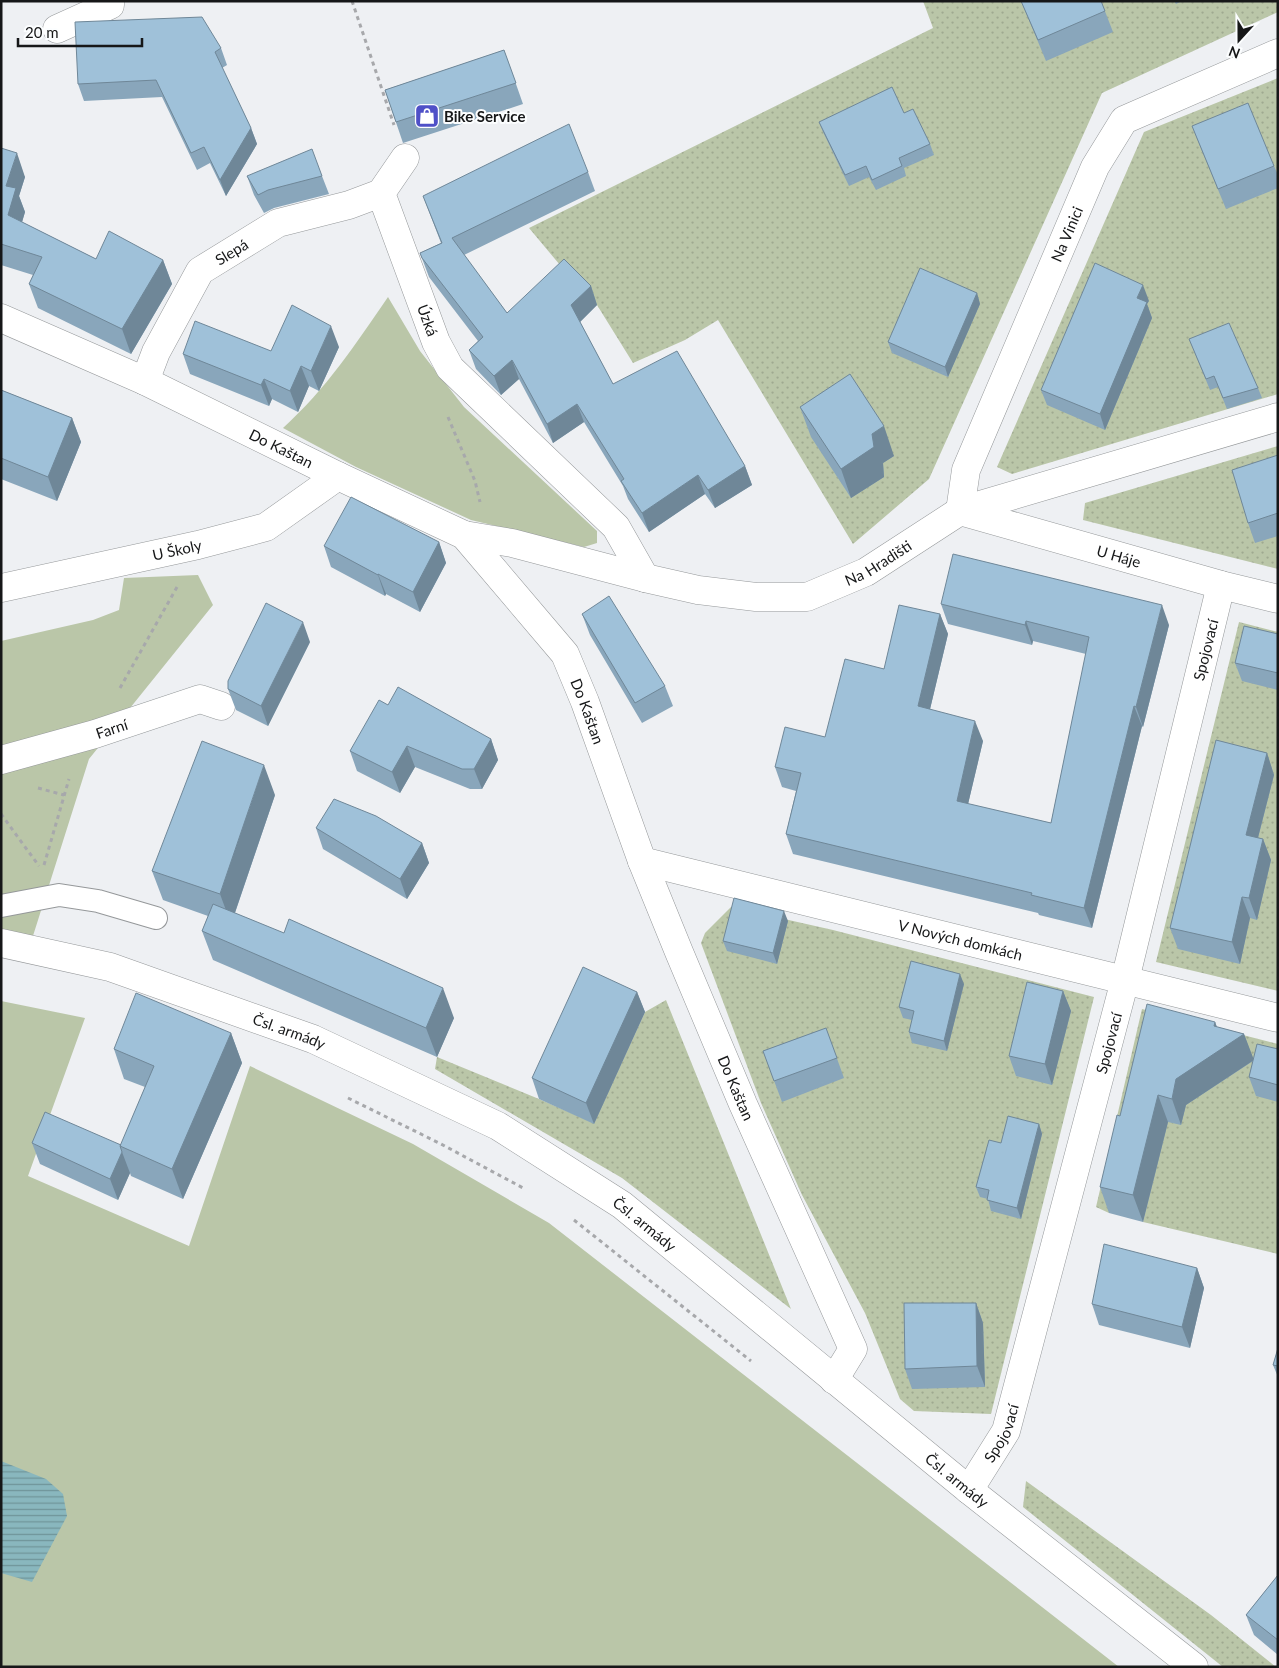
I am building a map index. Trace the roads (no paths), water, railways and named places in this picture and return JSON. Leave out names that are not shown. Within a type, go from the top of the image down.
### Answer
[{"type":"street","points":[[57,28],[110,5],[110,1]]},
{"type":"street","name":"Na Vinici","points":[[960,511],[966,470],[1095,167],[1124,120],[1278,53]]},
{"type":"street","points":[[381,193],[405,158]]},
{"type":"street","name":"Úzká","points":[[381,193],[436,342],[450,368],[616,527],[645,578]]},
{"type":"street","name":"Slepá","points":[[145,381],[156,352],[200,270],[278,223],[349,205],[381,193]]},
{"type":"street","name":"Do Kaštan","points":[[1,318],[145,381],[338,476],[464,535],[565,654],[585,702],[642,861],[743,1104],[854,1349],[834,1380]]},
{"type":"street","name":"Na Hradišti","points":[[464,535],[512,543],[698,590],[756,597],[808,597],[866,572],[960,511],[1278,417]]},
{"type":"street","name":"U Školy","points":[[1,588],[198,545],[266,528],[338,476]]},
{"type":"street","name":"U Háje","points":[[960,511],[1221,585],[1278,599]]},
{"type":"street","name":"Spojovací","points":[[969,1490],[1006,1430],[1125,980],[1221,585]]},
{"type":"street","name":"Farní","points":[[1,760],[95,734],[200,699],[221,706]]},
{"type":"street","name":"V Nových domkách","points":[[642,861],[1278,1018]]},
{"type":"street","name":"Čsl. armády","points":[[1,944],[110,967],[313,1038],[498,1126],[622,1205],[969,1490],[1194,1667]]},
{"type":"lane","points":[[1,906],[59,895],[98,901],[156,918]]},
{"type":"water","points":[[1,1461],[46,1479],[63,1494],[67,1516],[32,1582],[1,1573]]},
{"type":"place","name":"Bike Service","points":[[427,116]]}]
